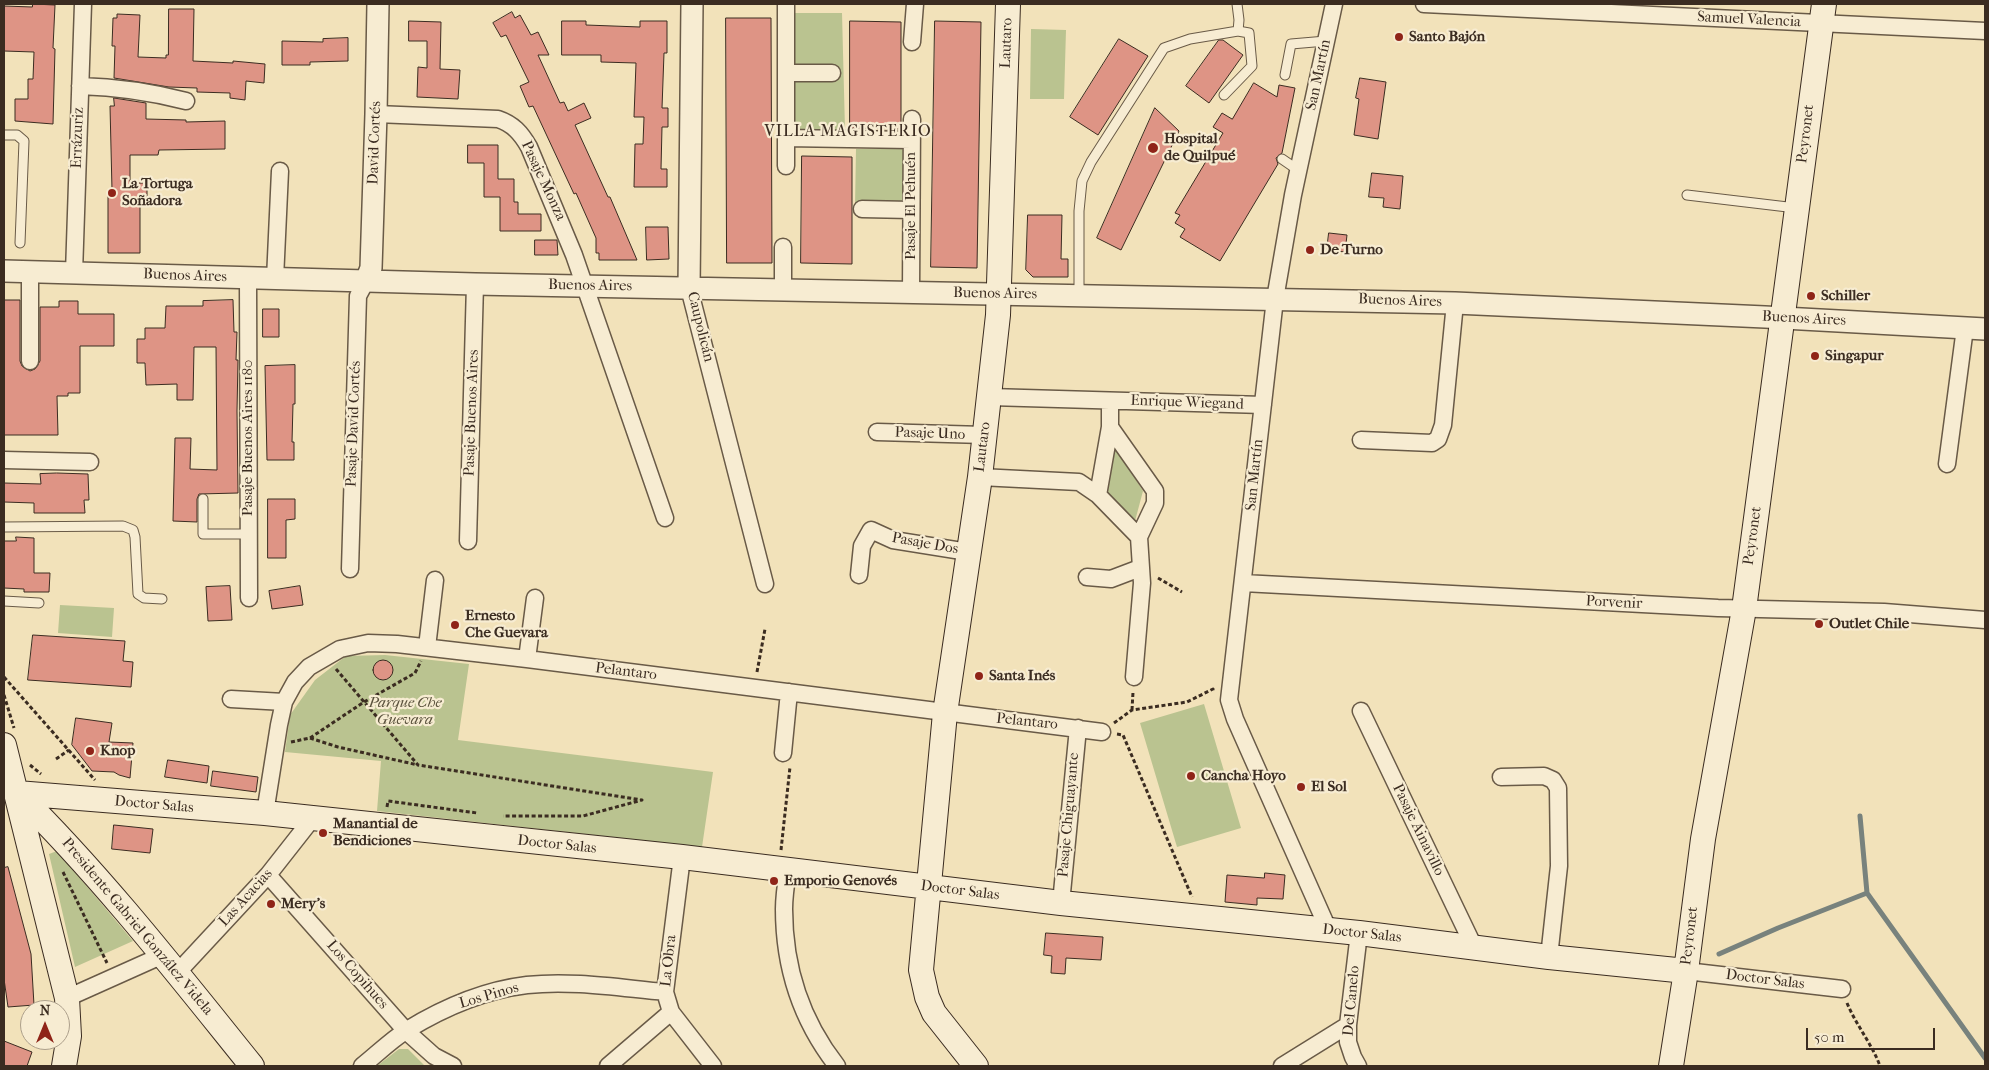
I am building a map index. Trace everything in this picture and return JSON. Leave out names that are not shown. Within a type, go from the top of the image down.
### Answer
[{"type":"main road","name":"Lautaro","points":[[976,1066],[934,1013],[927,997],[921,970],[945,713],[980,477],[1000,294],[1008,4]]},
{"type":"main road","name":"Peyronet","points":[[1671,1066],[1686,971],[1703,839],[1744,609],[1822,14]]},
{"type":"main road","points":[[4,745],[67,998],[69,1036],[64,1066]]},
{"type":"main road","name":"Doctor Salas","points":[[17,794],[266,814],[682,858],[1061,903],[1359,933],[1549,958],[1686,971]]},
{"type":"main road","name":"Presidente Gabriel González Videla","points":[[17,794],[67,843],[170,964],[252,1066]]},
{"type":"street","name":"Errázuriz","points":[[74,273],[83,4]]},
{"type":"street","name":"David Cortés","points":[[366,281],[371,268],[378,4]]},
{"type":"street","name":"Caupolicán","points":[[692,4],[690,288],[765,584]]},
{"type":"street","points":[[786,4],[786,166]]},
{"type":"street","points":[[912,42],[915,4]]},
{"type":"street","name":"San Martín","points":[[1330,931],[1235,719],[1229,700],[1275,299],[1298,170],[1334,4]]},
{"type":"street","name":"Samuel Valencia","points":[[1424,4],[1822,14],[1985,31]]},
{"type":"street","points":[[786,73],[832,73]]},
{"type":"street","points":[[80,86],[104,86],[148,92],[186,102]]},
{"type":"street","name":"Pasaje Monza","points":[[376,114],[498,119],[516,128],[529,147],[562,222],[665,518]]},
{"type":"street","name":"Pasaje El Pehuén","points":[[910,292],[912,119]]},
{"type":"street","points":[[786,138],[911,140]]},
{"type":"street","points":[[275,279],[280,172]]},
{"type":"street","points":[[862,209],[911,210]]},
{"type":"street","points":[[782,291],[783,248]]},
{"type":"street","name":"Buenos Aires","points":[[4,271],[782,291],[1455,303],[1975,328]]},
{"type":"street","points":[[30,272],[30,361]]},
{"type":"street","name":"Pasaje Buenos Aires 1180","points":[[248,278],[249,598]]},
{"type":"street","name":"Pasaje David Cortés","points":[[350,569],[358,296],[366,281]]},
{"type":"street","name":"Pasaje Buenos Aires","points":[[468,541],[475,284]]},
{"type":"street","points":[[1361,440],[1432,444],[1438,439],[1443,425],[1455,303]]},
{"type":"street","points":[[1947,464],[1975,328]]},
{"type":"street","name":"Enrique Wiegand","points":[[990,397],[1263,405]]},
{"type":"street","name":"Enrique Wiegand","points":[[1098,495],[1110,427],[1110,401]]},
{"type":"street","points":[[1110,427],[1155,491],[1154,503],[1139,538],[1142,583],[1134,677]]},
{"type":"street","name":"Pasaje Uno","points":[[877,432],[984,436]]},
{"type":"street","points":[[4,460],[90,462]]},
{"type":"street","points":[[980,477],[1079,482],[1098,495],[1139,538]]},
{"type":"street","name":"Pasaje Dos","points":[[859,575],[862,546],[871,530],[892,540],[968,552]]},
{"type":"street","points":[[1087,578],[1111,579],[1140,568]]},
{"type":"street","points":[[427,648],[435,580]]},
{"type":"street","name":"Porvenir","points":[[1243,583],[1744,609],[1884,612],[1985,620]]},
{"type":"street","points":[[527,659],[535,598]]},
{"type":"street","name":"Pelantaro","points":[[266,814],[284,702],[295,682],[309,668],[340,649],[368,643],[527,659],[1102,732]]},
{"type":"street","points":[[783,753],[789,692]]},
{"type":"street","points":[[231,699],[284,702]]},
{"type":"street","name":"Pasaje Ainavillo","points":[[1361,712],[1475,949]]},
{"type":"street","name":"Pasaje Chiguayante","points":[[1061,903],[1078,728]]},
{"type":"street","points":[[1501,777],[1544,776],[1553,780],[1558,788],[1558,866],[1549,958]]},
{"type":"street","name":"Las Acacias","points":[[67,998],[114,977],[170,964],[268,875],[312,820]]},
{"type":"street","name":"La Obra","points":[[671,1012],[665,992],[682,858]]},
{"type":"street","points":[[783,870],[786,951],[794,988],[821,1046],[837,1066]]},
{"type":"street","name":"Los Copihues","points":[[268,875],[406,1031],[434,1056],[453,1066]]},
{"type":"street","name":"Del Canelo","points":[[1358,1066],[1352,1057],[1348,1042],[1348,1025],[1359,933]]},
{"type":"street","name":"Doctor Salas","points":[[1686,971],[1842,989]]},
{"type":"street","name":"Los Pinos","points":[[362,1066],[406,1031],[456,1004],[496,991],[528,985],[563,984],[665,992]]},
{"type":"street","points":[[608,1066],[671,1012],[713,1066]]},
{"type":"street","points":[[1282,1066],[1348,1025]]},
{"type":"lane","points":[[1237,4],[1238,32]]},
{"type":"lane","points":[[1079,296],[1079,211],[1082,181],[1091,162],[1164,48],[1190,39],[1238,32],[1249,33],[1252,66],[1224,95]]},
{"type":"lane","points":[[1285,75],[1291,44],[1326,41]]},
{"type":"lane","points":[[4,135],[17,136],[24,141],[20,244]]},
{"type":"lane","points":[[1282,159],[1298,170]]},
{"type":"lane","points":[[1688,195],[1796,208]]},
{"type":"lane","points":[[203,499],[203,534],[249,534]]},
{"type":"lane","points":[[4,527],[123,526],[133,530],[138,594],[144,598],[162,599]]},
{"type":"lane","points":[[4,600],[39,603]]},
{"type":"path","points":[[1140,568],[1182,592]]},
{"type":"path","points":[[754,688],[764,630]]},
{"type":"path","points":[[326,658],[418,766]]},
{"type":"path","points":[[415,673],[364,702],[310,738],[338,747],[418,766],[642,800],[583,816],[499,816]]},
{"type":"path","points":[[4,678],[114,802]]},
{"type":"path","points":[[1102,732],[1132,710],[1187,702],[1213,689]]},
{"type":"path","points":[[1102,732],[1123,736],[1200,917]]},
{"type":"path","points":[[56,759],[69,750]]},
{"type":"path","points":[[783,753],[790,763],[783,870]]},
{"type":"path","points":[[383,827],[388,801],[480,814]]},
{"type":"path","points":[[61,868],[114,977]]},
{"type":"path","points":[[1842,989],[1855,1021],[1875,1052],[1880,1066]]},
{"type":"green space","points":[[793,13],[842,13],[845,130],[793,130]]},
{"type":"green space","points":[[1031,29],[1066,30],[1064,99],[1030,99]]},
{"type":"green space","points":[[856,149],[905,149],[906,205],[855,206]]},
{"type":"green space","points":[[1115,446],[1143,491],[1135,521],[1107,494]]},
{"type":"green space","points":[[60,605],[114,608],[112,637],[58,633]]},
{"type":"green space","name":"Parque Che Guevara","points":[[385,655],[469,664],[458,740],[713,772],[702,847],[377,811],[381,761],[285,752],[290,715],[315,680],[346,656]]},
{"type":"green space","name":"Cancha Hoyo","points":[[1204,704],[1241,828],[1177,847],[1140,723]]},
{"type":"green space","points":[[57,851],[133,941],[75,967],[49,854]]},
{"type":"green space","points":[[399,1049],[408,1049],[425,1066],[377,1066]]},
{"type":"building","points":[[33,4],[55,5],[53,124],[15,121],[15,99],[28,99],[28,79],[33,79],[34,52],[4,51],[4,6],[32,7]]},
{"type":"building","points":[[169,9],[194,9],[193,61],[233,63],[233,61],[265,64],[264,83],[246,81],[245,100],[230,98],[230,93],[197,92],[197,88],[169,87],[114,78],[115,46],[112,46],[113,18],[117,18],[117,14],[140,15],[138,57],[166,58],[166,55],[168,55]]},
{"type":"building","points":[[512,12],[515,18],[520,15],[531,35],[538,32],[549,55],[538,55],[560,103],[564,102],[568,111],[584,103],[591,118],[575,125],[608,197],[610,197],[637,260],[599,260],[599,253],[596,253],[596,238],[576,193],[574,194],[533,106],[529,107],[520,86],[529,82],[506,35],[501,37],[493,23]]},
{"type":"building","points":[[726,18],[771,18],[772,263],[727,263]]},
{"type":"building","points":[[409,21],[441,22],[440,69],[460,70],[458,99],[417,97],[418,67],[427,68],[427,41],[409,41]]},
{"type":"building","points":[[562,21],[586,21],[586,25],[640,27],[640,21],[667,21],[667,53],[664,53],[662,108],[668,108],[668,127],[662,127],[661,169],[667,169],[667,187],[634,187],[635,144],[643,144],[644,117],[634,117],[636,63],[601,62],[601,55],[562,55]]},
{"type":"building","points":[[850,21],[901,22],[901,129],[850,128]]},
{"type":"building","points":[[935,21],[981,22],[977,268],[931,267]]},
{"type":"building","points":[[348,38],[348,61],[310,62],[310,65],[282,65],[282,41],[323,42],[323,39]]},
{"type":"building","points":[[1119,39],[1148,56],[1098,135],[1070,117]]},
{"type":"building","points":[[1219,40],[1223,40],[1243,55],[1209,103],[1186,86]]},
{"type":"building","points":[[1360,78],[1386,82],[1378,139],[1354,135],[1359,99],[1356,98]]},
{"type":"building","points":[[1254,83],[1277,97],[1279,85],[1295,88],[1282,153],[1276,158],[1278,164],[1220,261],[1180,237],[1185,229],[1175,223],[1180,215],[1175,213],[1223,133],[1213,127],[1222,113],[1232,119]]},
{"type":"building","points":[[114,98],[146,103],[146,119],[186,120],[186,122],[225,121],[225,149],[159,150],[158,155],[130,155],[130,183],[147,183],[147,197],[140,197],[140,253],[108,253],[108,190],[112,190],[110,106],[114,106]]},
{"type":"building","points":[[1155,108],[1179,131],[1121,250],[1097,238]]},
{"type":"building","points":[[468,145],[498,145],[498,179],[514,179],[514,202],[518,202],[518,214],[541,214],[541,231],[500,231],[500,197],[484,197],[484,163],[468,163]]},
{"type":"building","points":[[802,156],[852,157],[852,264],[801,263]]},
{"type":"building","points":[[1372,173],[1403,176],[1400,209],[1383,207],[1384,198],[1369,197]]},
{"type":"building","points":[[1028,215],[1062,215],[1061,259],[1068,259],[1068,277],[1033,277],[1026,270]]},
{"type":"building","points":[[646,227],[668,227],[669,259],[647,260]]},
{"type":"building","points":[[1329,233],[1347,235],[1345,252],[1327,250]]},
{"type":"building","points":[[535,240],[557,240],[558,255],[535,255]]},
{"type":"building","points":[[4,300],[20,300],[20,361],[22,366],[30,371],[35,369],[40,361],[40,307],[59,307],[59,301],[78,301],[78,314],[114,314],[114,346],[80,346],[80,393],[68,393],[68,396],[57,396],[58,435],[4,435]]},
{"type":"building","points":[[233,300],[234,332],[237,332],[236,360],[238,360],[238,493],[199,494],[197,499],[197,522],[173,521],[175,438],[191,438],[190,469],[217,470],[216,347],[194,347],[193,400],[177,400],[177,384],[146,385],[145,363],[137,363],[137,339],[145,339],[145,328],[165,328],[166,306],[203,306],[203,301]]},
{"type":"building","points":[[263,309],[279,309],[279,337],[263,337]]},
{"type":"building","points":[[295,365],[295,404],[293,404],[292,442],[294,442],[294,460],[267,460],[265,366]]},
{"type":"building","points":[[40,474],[88,474],[89,500],[84,500],[85,513],[34,513],[34,503],[4,502],[4,483],[41,484]]},
{"type":"building","points":[[268,499],[295,499],[295,519],[286,520],[286,558],[268,558]]},
{"type":"building","points":[[16,537],[34,538],[34,573],[50,573],[49,592],[24,592],[24,589],[4,588],[4,541],[16,541]]},
{"type":"building","points":[[230,586],[232,620],[208,621],[206,587]]},
{"type":"building","points":[[300,586],[303,605],[272,609],[269,591]]},
{"type":"building","points":[[33,635],[125,641],[123,661],[133,662],[131,687],[28,680]]},
{"type":"building","points":[[383,660],[390,663],[393,670],[390,677],[383,680],[376,677],[373,670],[376,663]]},
{"type":"building","points":[[76,718],[112,723],[109,742],[133,743],[130,778],[114,772],[92,771],[72,745]]},
{"type":"building","points":[[168,760],[209,766],[207,783],[165,777]]},
{"type":"building","points":[[213,771],[258,777],[256,792],[211,786]]},
{"type":"building","points":[[114,825],[153,829],[150,853],[112,849]]},
{"type":"building","points":[[8,867],[31,954],[34,1000],[20,1000],[20,1006],[8,1007],[4,979],[4,868]]},
{"type":"building","points":[[1265,873],[1285,875],[1283,899],[1257,898],[1257,905],[1225,902],[1227,875],[1264,878]]},
{"type":"building","points":[[1046,933],[1103,937],[1101,960],[1066,958],[1065,974],[1051,973],[1052,956],[1044,955]]},
{"type":"building","points":[[4,1041],[20,1047],[20,1050],[32,1052],[27,1066],[4,1066]]},
{"type":"waterway","points":[[1860,816],[1867,893],[1985,1058]]},
{"type":"waterway","points":[[1719,954],[1778,928],[1867,893]]},
{"type":"place","name":"Santo Bajón","points":[[1399,37]]},
{"type":"place","name":"Hospital de Quilpué","points":[[1153,148]]},
{"type":"place","name":"La Tortuga Soñadora","points":[[112,193]]},
{"type":"place","name":"De Turno","points":[[1310,250]]},
{"type":"place","name":"Schiller","points":[[1811,296]]},
{"type":"place","name":"Singapur","points":[[1815,356]]},
{"type":"place","name":"Outlet Chile","points":[[1819,624]]},
{"type":"place","name":"Ernesto Che Guevara","points":[[455,625]]},
{"type":"place","name":"Santa Inés","points":[[979,676]]},
{"type":"place","name":"Knop","points":[[90,751]]},
{"type":"place","name":"Cancha Hoyo","points":[[1191,776]]},
{"type":"place","name":"El Sol","points":[[1301,787]]},
{"type":"place","name":"Manantial de Bendiciones","points":[[323,833]]},
{"type":"place","name":"Emporio Genovés","points":[[774,881]]},
{"type":"place","name":"Mery's","points":[[271,904]]},
{"type":"district","name":"VILLA MAGISTERIO","points":[[848,132]]}]
